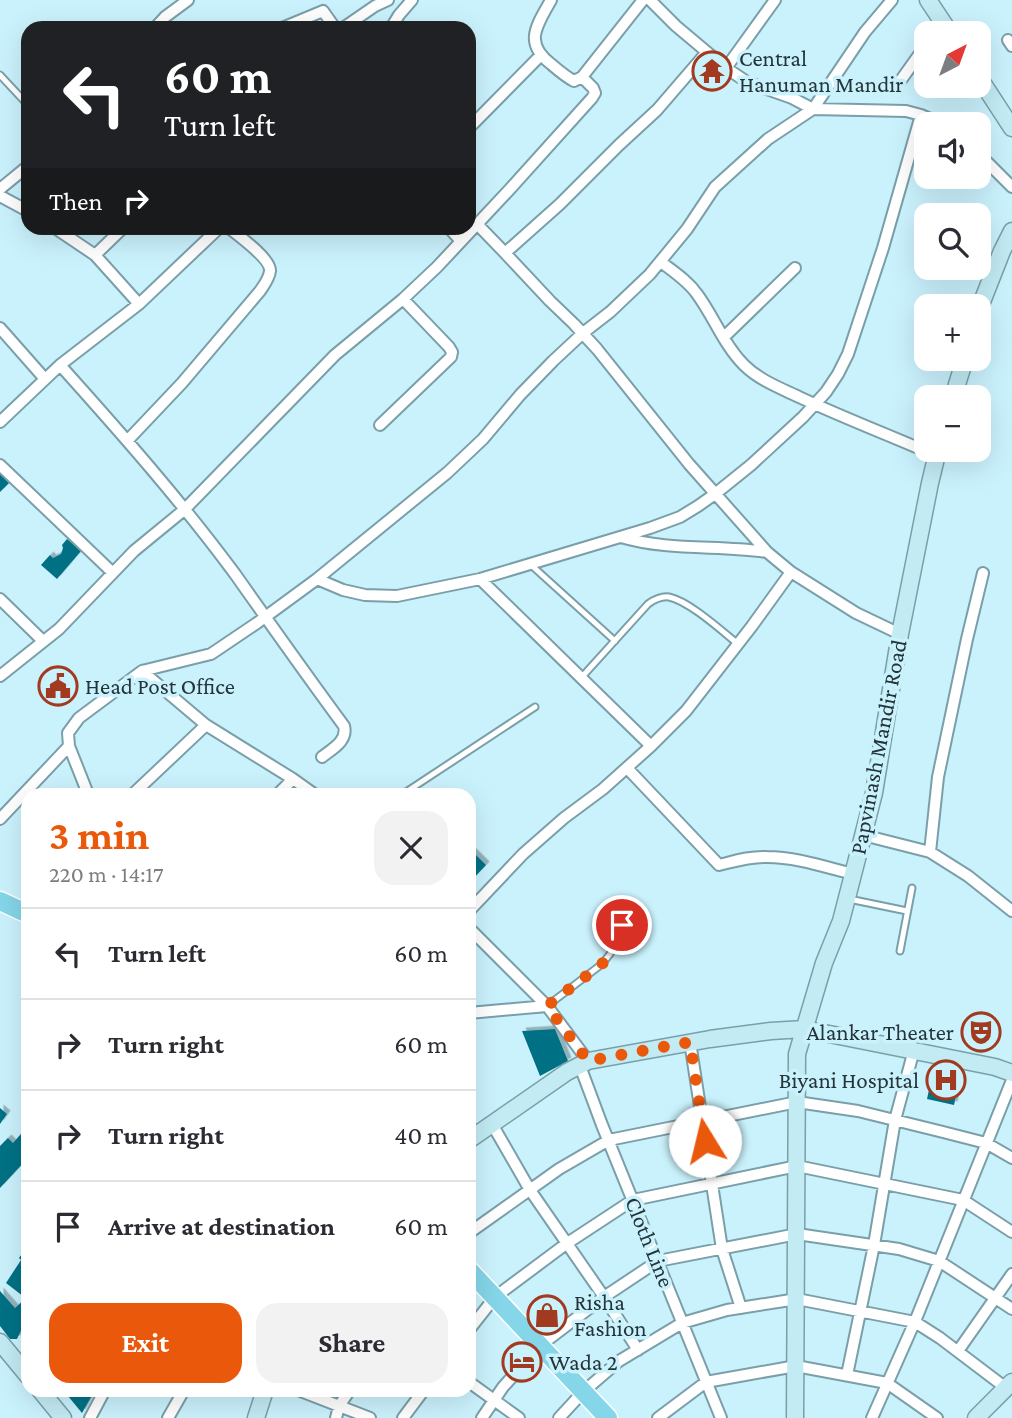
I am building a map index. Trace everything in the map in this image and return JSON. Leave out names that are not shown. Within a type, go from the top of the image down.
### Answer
[{"type":"main road","points":[[0,901],[21,911]]},
{"type":"main road","points":[[476,1277],[608,1418]]},
{"type":"street","points":[[161,21],[188,0]]},
{"type":"street","points":[[317,0],[330,21]]},
{"type":"street","points":[[353,21],[388,0]]},
{"type":"street","points":[[395,21],[412,0]]},
{"type":"street","points":[[551,0],[534,40],[540,56],[574,81],[582,76],[643,0]]},
{"type":"street","points":[[650,0],[676,26],[747,82],[792,98],[813,109],[914,113]]},
{"type":"street","points":[[726,68],[775,0]]},
{"type":"street","points":[[85,788],[68,747],[68,733],[79,718],[142,671],[211,654],[317,579],[447,473],[483,439],[520,395],[661,262],[715,187],[768,139],[813,109],[865,32],[892,0]]},
{"type":"street","points":[[929,0],[939,21]]},
{"type":"street","points":[[299,21],[323,11]]},
{"type":"street","points":[[505,253],[657,110],[707,52]]},
{"type":"street","points":[[476,121],[540,56]]},
{"type":"street","points":[[901,79],[914,62]]},
{"type":"street","points":[[582,76],[593,88],[595,93],[592,98],[477,224],[583,333],[715,494],[767,552],[791,572],[856,613],[900,634]]},
{"type":"street","points":[[991,96],[1012,128]]},
{"type":"street","points":[[317,579],[343,590],[365,595],[397,596],[480,579],[680,517],[715,494],[816,405],[838,374],[848,354],[883,248],[914,140]]},
{"type":"street","points":[[991,166],[1012,187]]},
{"type":"street","points":[[0,189],[21,172]]},
{"type":"street","points":[[0,196],[21,207]]},
{"type":"street","points":[[985,294],[1012,231]]},
{"type":"street","points":[[66,235],[96,255],[139,304]]},
{"type":"street","points":[[96,255],[116,235]]},
{"type":"street","points":[[0,422],[60,365],[139,304],[212,235]]},
{"type":"street","points":[[128,440],[182,383],[268,279],[271,269],[267,261],[237,235]]},
{"type":"street","points":[[455,235],[461,241]]},
{"type":"street","points":[[0,676],[59,629],[134,551],[184,510],[335,355],[403,299],[467,235]]},
{"type":"street","points":[[661,262],[697,293],[724,337],[752,373],[816,405],[914,444]]},
{"type":"street","points":[[724,337],[795,268]]},
{"type":"street","points":[[380,425],[452,357],[449,347],[403,299]]},
{"type":"street","points":[[0,328],[45,379]]},
{"type":"street","points":[[60,365],[128,440],[184,510],[344,726],[344,737],[322,757]]},
{"type":"street","name":"Papvinash Mandir Road","points":[[795,1418],[797,1054],[824,963],[841,921],[874,793],[900,634],[935,462]]},
{"type":"street","points":[[0,465],[113,573]]},
{"type":"street","points":[[621,537],[657,545],[767,552]]},
{"type":"street","points":[[476,904],[523,855],[564,818],[603,789],[687,711],[791,572]]},
{"type":"street","points":[[930,852],[939,777],[983,573]]},
{"type":"street","points":[[480,579],[651,746]]},
{"type":"street","points":[[0,599],[43,641]]},
{"type":"street","points":[[142,671],[206,725],[306,788]]},
{"type":"street","points":[[139,788],[206,725]]},
{"type":"street","points":[[29,788],[68,747]]},
{"type":"street","points":[[626,768],[719,865],[767,857],[792,859],[853,874]]},
{"type":"street","points":[[284,788],[293,779]]},
{"type":"street","points":[[0,819],[21,797]]},
{"type":"street","points":[[863,835],[930,852],[968,876],[1012,911]]},
{"type":"street","name":"Cloth Line","points":[[476,935],[547,1006],[584,1063],[608,1140],[720,1418]]},
{"type":"street","points":[[476,1012],[547,1006]]},
{"type":"street","points":[[476,1135],[584,1063],[690,1042],[771,1031],[804,1029],[914,1050],[1012,1073]]},
{"type":"street","points":[[690,1042],[722,1249],[741,1308]]},
{"type":"street","points":[[847,1376],[874,1245],[895,1120],[914,1050]]},
{"type":"street","points":[[872,1418],[915,1322],[1012,1080]]},
{"type":"street","points":[[476,1228],[559,1169],[608,1140],[797,1102],[858,1111],[986,1143],[1012,1158]]},
{"type":"street","points":[[492,1125],[530,1190],[638,1350]]},
{"type":"street","points":[[476,1321],[495,1297],[566,1244],[634,1200],[797,1166],[963,1200],[1012,1233]]},
{"type":"street","points":[[482,1418],[503,1387],[541,1345],[604,1297],[658,1261],[797,1234],[899,1249],[939,1261],[1012,1309]]},
{"type":"street","points":[[958,1351],[1012,1274]]},
{"type":"street","points":[[559,1418],[583,1392],[619,1361],[682,1324],[727,1310],[797,1299],[915,1322],[940,1338],[1009,1385],[976,1418]]},
{"type":"street","points":[[0,1342],[21,1368]]},
{"type":"street","points":[[658,1418],[706,1382],[796,1366],[887,1383],[937,1418]]},
{"type":"street","points":[[476,1387],[519,1418]]},
{"type":"street","points":[[46,1397],[64,1418]]},
{"type":"street","points":[[90,1418],[101,1397]]},
{"type":"street","points":[[168,1418],[180,1397]]},
{"type":"street","points":[[256,1418],[263,1397]]},
{"type":"street","points":[[316,1397],[370,1418]]},
{"type":"street","points":[[336,1418],[345,1397]]},
{"type":"street","points":[[403,1418],[419,1397]]},
{"type":"lane","points":[[0,75],[21,98]]},
{"type":"lane","points":[[530,564],[615,640]]},
{"type":"lane","points":[[581,678],[656,598],[677,600],[697,611],[739,644]]},
{"type":"lane","points":[[412,788],[535,707]]},
{"type":"lane","points":[[901,951],[912,888]]},
{"type":"lane","points":[[846,899],[907,911]]},
{"type":"lane","points":[[547,1006],[602,964],[617,941],[622,925]]},
{"type":"building","points":[[0,473],[9,483],[0,492]]},
{"type":"building","points":[[67,539],[81,551],[57,579],[41,565],[50,555],[53,558],[61,554],[62,545]]},
{"type":"building","points":[[476,855],[486,865],[476,876]]},
{"type":"building","points":[[555,1029],[568,1061],[540,1076],[522,1031]]},
{"type":"building","points":[[934,1067],[961,1073],[954,1105],[927,1099]]},
{"type":"building","points":[[0,1108],[7,1114],[0,1124]]},
{"type":"building","points":[[21,1134],[21,1166],[0,1188],[0,1146],[8,1138],[13,1143]]},
{"type":"building","points":[[21,1260],[21,1295],[6,1283]]},
{"type":"building","points":[[0,1291],[15,1308],[21,1303],[21,1331],[17,1339],[10,1339],[0,1326]]},
{"type":"building","points":[[69,1397],[91,1397],[82,1413]]},
{"type":"place","name":"Central Hanuman Mandir","points":[[712,71]]},
{"type":"place","name":"Head Post Office","points":[[58,686]]},
{"type":"place","name":"Alankar Theater","points":[[981,1032]]},
{"type":"place","name":"Biyani Hospital","points":[[946,1080]]},
{"type":"place","name":"Risha Fashion","points":[[547,1315]]},
{"type":"place","name":"Wada 2","points":[[522,1362]]},
{"type":"route","points":[[622,925],[617,941],[602,964],[547,1006],[588,1061],[690,1042],[705,1141]]}]
